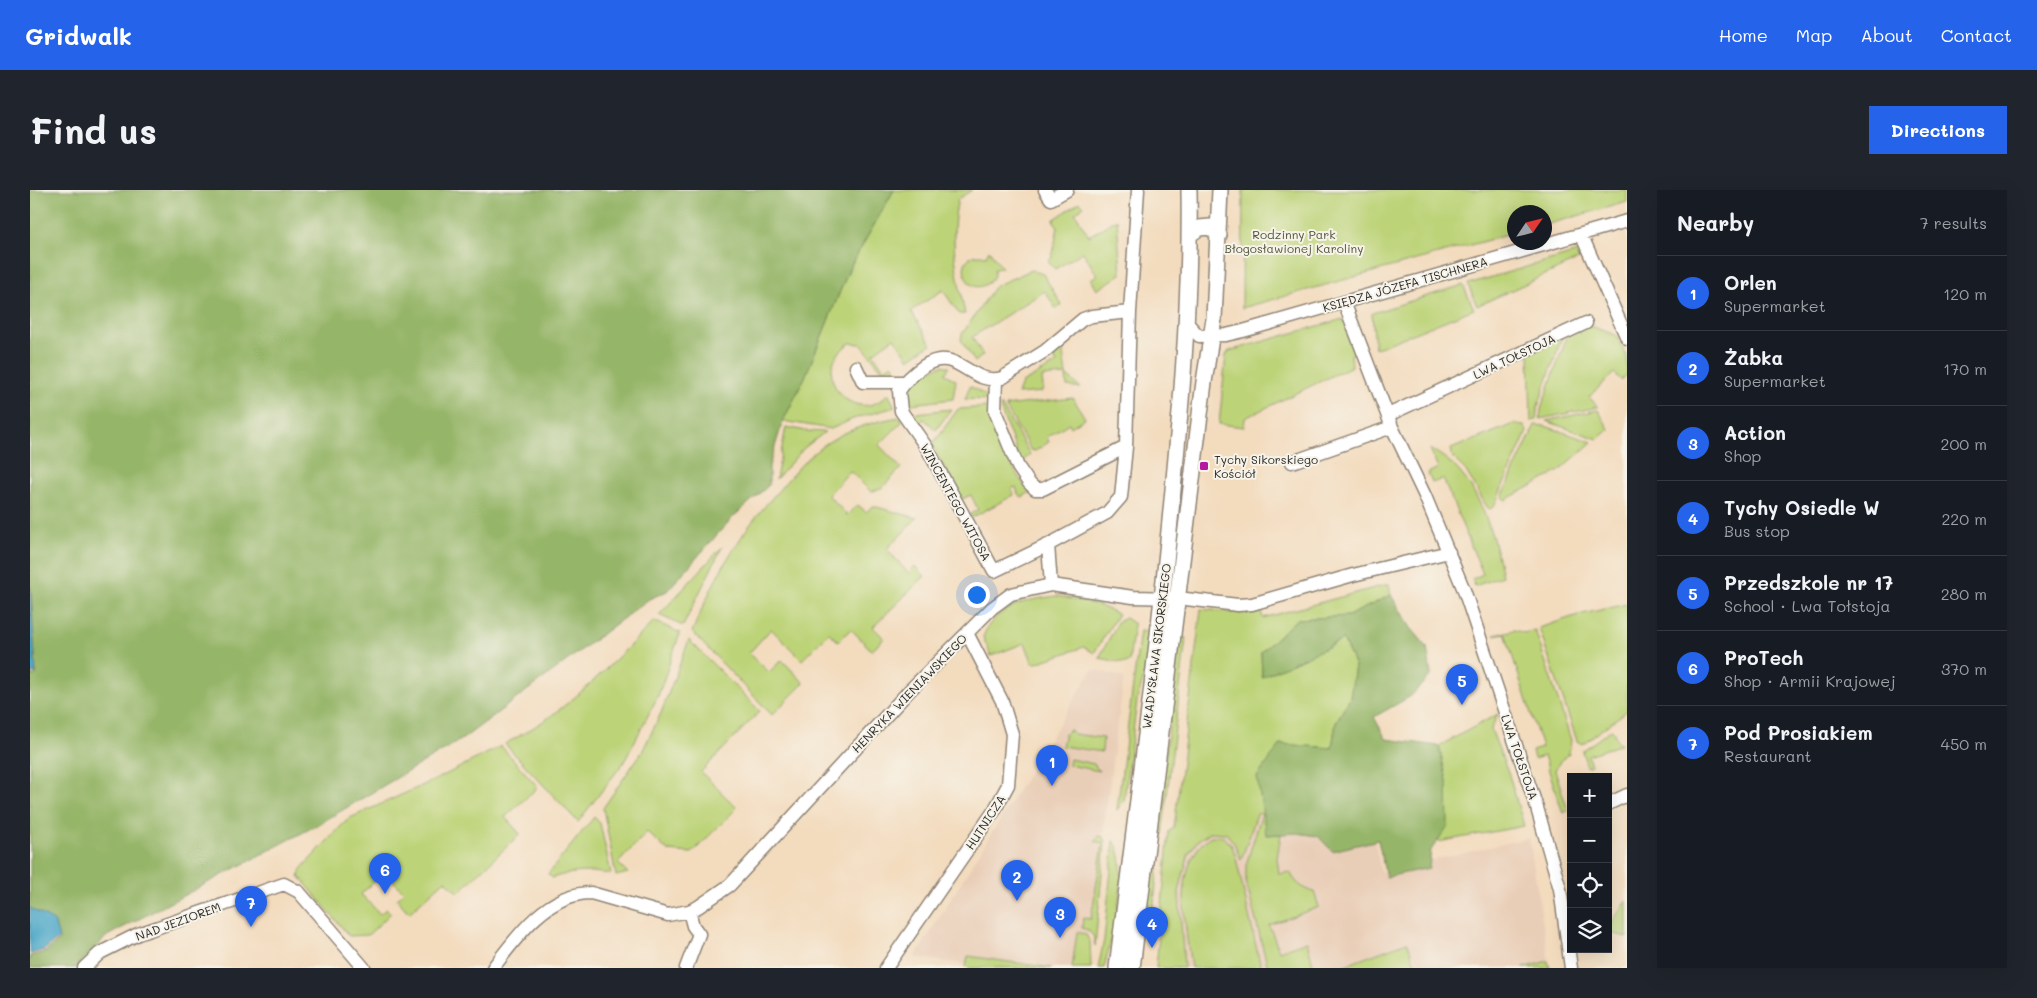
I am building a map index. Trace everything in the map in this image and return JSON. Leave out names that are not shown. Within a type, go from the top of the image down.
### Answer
[{"type":"street","points":[[1046,190],[1051,199],[1066,190]]},
{"type":"street","name":"WINCENTEGO WITOSA","points":[[906,382],[898,391],[901,411],[927,448],[994,571],[1048,545],[1107,513],[1121,497],[1126,447],[1130,312],[1138,190]]},
{"type":"street","name":"WŁADYSŁAWA SIKORSKIEGO","points":[[1132,968],[1170,598],[1176,472],[1187,323],[1189,190]]},
{"type":"street","name":"WŁADYSŁAWA SIKORSKIEGO","points":[[1117,968],[1170,598],[1212,336],[1220,190]]},
{"type":"street","name":"KSIĘDZA JÓZEFA TISCHNERA","points":[[1212,336],[1243,331],[1627,221]]},
{"type":"street","points":[[1189,235],[1199,228],[1210,227],[1219,235]]},
{"type":"street","points":[[1581,234],[1627,338]]},
{"type":"street","name":"LWA TOŁSTOJA","points":[[1344,302],[1390,421],[1464,590],[1538,808],[1560,889],[1571,968]]},
{"type":"street","points":[[856,367],[863,382],[906,382],[924,366],[941,358],[950,360],[983,377],[996,380],[1005,377],[1045,351],[1083,319],[1092,316],[1130,312]]},
{"type":"street","points":[[1187,323],[1199,336],[1212,336]]},
{"type":"street","name":"LWA TOŁSTOJA","points":[[1292,462],[1390,421],[1586,323]]},
{"type":"street","points":[[996,380],[995,411],[1018,467],[1035,489],[1043,489],[1126,447]]},
{"type":"street","points":[[1048,545],[1051,585]]},
{"type":"street","points":[[1170,598],[1238,605],[1252,604],[1353,575],[1448,552]]},
{"type":"street","name":"HENRYKA WIENIAWSKIEGO","points":[[493,968],[519,936],[543,912],[567,896],[591,893],[668,915],[689,911],[714,898],[730,885],[909,691],[992,608],[1011,594],[1051,585],[1132,597],[1170,598]]},
{"type":"street","name":"HUTNICZA","points":[[886,968],[994,811],[1008,785],[1012,734],[1002,700],[967,632]]},
{"type":"street","points":[[1612,802],[1627,795]]},
{"type":"street","name":"NAD JEZIOREM","points":[[84,968],[100,953],[138,934],[284,884],[299,892],[364,968]]},
{"type":"street","points":[[686,968],[699,934],[693,926],[689,911]]},
{"type":"shaded area","points":[[1093,669],[1124,678],[1084,968],[989,968],[915,957]]},
{"type":"shaded area","points":[[1365,796],[1381,872],[1529,838],[1550,968],[1160,968],[1174,828]]},
{"type":"green space","points":[[30,190],[894,190],[850,267],[805,377],[783,421],[769,466],[769,485],[732,518],[667,591],[649,599],[464,738],[319,824],[107,936],[76,968],[30,968],[30,956],[45,952],[59,940],[55,923],[30,909],[30,676],[36,675],[30,573]]},
{"type":"green space","points":[[894,190],[972,190],[958,199],[954,228],[955,256],[965,314],[959,314],[943,290],[911,311],[931,344],[909,359],[894,338],[873,353],[884,369],[892,364],[899,373],[887,381],[880,372],[882,370],[861,344],[850,343],[837,356],[832,370],[834,383],[840,394],[851,402],[864,405],[876,403],[888,393],[895,407],[853,419],[831,429],[783,421],[805,377],[850,267]]},
{"type":"green space","name":"Rodzinny Park Błogosławionej Karoliny","points":[[1243,190],[1627,190],[1627,202],[1552,223],[1552,205],[1507,205],[1507,235],[1242,308]]},
{"type":"green space","points":[[1080,202],[1084,206],[1075,213],[1089,236],[1117,219],[1121,274],[1097,290],[1091,279],[1097,275],[1083,252],[1055,269],[1048,262],[1052,257],[1058,227],[1053,220]]},
{"type":"green space","points":[[989,250],[1002,268],[994,269],[993,277],[988,283],[979,287],[972,285],[964,273],[965,265],[968,259],[975,255],[986,256]]},
{"type":"green space","points":[[1581,251],[1584,257],[1477,306],[1468,284]]},
{"type":"green space","points":[[1031,270],[1043,274],[1062,305],[1056,309],[1045,291],[972,337],[983,355],[975,362],[961,340],[962,334],[995,286]]},
{"type":"green space","points":[[1463,285],[1474,309],[1375,349],[1372,313]]},
{"type":"green space","points":[[1343,319],[1357,351],[1351,355],[1352,366],[1245,418],[1244,427],[1219,424],[1226,355],[1229,351]]},
{"type":"green space","points":[[1587,325],[1616,335],[1627,357],[1627,375],[1621,380],[1614,373],[1589,397],[1598,407],[1540,419],[1541,409],[1568,334]]},
{"type":"green space","points":[[1562,337],[1537,409],[1537,420],[1531,421],[1529,352]]},
{"type":"green space","points":[[1062,345],[1066,375],[1042,377],[1042,392],[1018,394],[1022,383],[1057,363],[1051,355]]},
{"type":"green space","points":[[943,365],[949,367],[945,374],[956,380],[953,399],[903,405],[904,398],[911,385],[923,375]]},
{"type":"green space","points":[[1066,375],[1081,388],[1067,386]]},
{"type":"green space","points":[[970,386],[993,400],[965,399]]},
{"type":"green space","points":[[1073,398],[1085,418],[1071,427],[1069,423],[1047,437],[1049,442],[1035,451],[1031,450],[1005,406]]},
{"type":"green space","points":[[1001,405],[1030,454],[1021,463],[1000,408]]},
{"type":"green space","points":[[990,407],[1011,464],[1023,484],[1031,492],[1022,497],[1018,494],[1016,487],[1011,489],[1014,495],[971,518],[970,514],[978,510],[971,495],[962,499],[932,445],[958,409]]},
{"type":"green space","points":[[951,409],[936,430],[924,419],[915,426],[908,414]]},
{"type":"green space","points":[[1598,410],[1609,429],[1598,439],[1546,421]]},
{"type":"green space","points":[[900,417],[902,422],[879,445],[901,468],[883,487],[871,492],[850,471],[828,495],[847,515],[858,505],[866,512],[873,506],[917,518],[887,549],[908,573],[915,566],[925,576],[873,627],[884,638],[872,651],[851,629],[838,641],[829,633],[802,660],[771,629],[749,653],[769,672],[782,660],[804,683],[772,715],[692,632],[712,587],[730,554],[757,516],[798,468],[819,449],[842,434],[866,425]]},
{"type":"green space","points":[[1514,424],[1524,425],[1527,432],[1494,506],[1490,509],[1466,471],[1453,458],[1451,449]]},
{"type":"green space","points":[[1535,425],[1545,426],[1592,442],[1558,472],[1505,500],[1502,497]]},
{"type":"green space","points":[[786,427],[825,432],[804,448],[776,479]]},
{"type":"green space","points":[[1430,449],[1446,459],[1460,472],[1471,487],[1487,521],[1502,576],[1475,586],[1472,579],[1483,574],[1443,479],[1432,483],[1428,473],[1438,468]]},
{"type":"green space","points":[[722,547],[683,626],[659,615]]},
{"type":"green space","points":[[1389,584],[1391,595],[1348,616],[1297,619],[1261,652],[1262,677],[1344,639],[1355,666],[1350,698],[1336,722],[1332,748],[1281,744],[1266,835],[1281,834],[1277,858],[1279,874],[1290,872],[1299,885],[1314,892],[1319,907],[1269,925],[1279,951],[1307,941],[1314,968],[1268,968],[1246,882],[1246,865],[1262,813],[1257,814],[1241,860],[1234,843],[1226,833],[1211,832],[1198,840],[1189,853],[1179,892],[1184,968],[1156,968],[1169,831],[1174,828],[1201,609],[1241,613],[1260,608],[1263,618]]},
{"type":"green space","points":[[1391,595],[1411,628],[1427,647],[1431,675],[1411,696],[1374,717],[1386,739],[1439,746],[1447,781],[1448,826],[1431,850],[1429,868],[1386,877],[1378,840],[1332,851],[1318,836],[1297,833],[1266,835],[1257,777],[1281,744],[1332,748],[1336,722],[1350,698],[1355,666],[1343,640],[1262,677],[1261,652],[1297,619],[1348,616]]},
{"type":"green space","points":[[1058,596],[1098,605],[1118,614],[1094,653],[1084,647],[1033,664],[1025,643],[991,656],[983,637],[988,626],[995,618],[1013,606],[1024,602]]},
{"type":"green space","points":[[1627,604],[1627,711],[1582,744],[1577,741],[1539,628],[1578,615]]},
{"type":"green space","points":[[1125,618],[1134,624],[1129,662],[1125,663],[1099,658],[1118,622]]},
{"type":"green space","points":[[654,621],[680,633],[658,696],[624,762],[578,822],[505,744],[542,722],[572,700]]},
{"type":"green space","points":[[1514,630],[1524,633],[1535,630],[1571,740],[1569,754],[1561,760],[1555,770],[1567,811],[1563,813],[1544,756],[1534,759],[1532,751],[1542,748],[1505,633],[1494,635]]},
{"type":"green space","points":[[1140,631],[1151,631],[1148,663],[1137,700],[1124,800],[1117,810]]},
{"type":"green space","points":[[1180,637],[1186,638],[1151,926],[1148,897]]},
{"type":"green space","points":[[689,640],[760,711],[701,772],[737,808],[692,853],[668,851],[647,832],[618,863],[628,873],[616,876],[603,808],[642,752],[661,713]]},
{"type":"green space","points":[[1498,714],[1491,729],[1510,778],[1524,826],[1438,842],[1447,781],[1439,746]]},
{"type":"green space","points":[[1070,729],[1074,734],[1103,738],[1102,752],[1062,746],[1065,734]]},
{"type":"green space","points":[[1612,729],[1618,742],[1621,744],[1588,755],[1591,765],[1587,767],[1582,751]]},
{"type":"green space","points":[[501,746],[538,787],[505,817],[520,834],[458,893],[445,880],[409,913],[397,899],[404,892],[384,872],[361,894],[380,914],[386,909],[391,913],[368,935],[349,936],[299,876],[301,869],[350,818],[439,778]]},
{"type":"green space","points":[[1070,759],[1094,764],[1099,771],[1069,765]]},
{"type":"green space","points":[[594,817],[600,823],[611,874],[582,872],[552,878],[548,874]]},
{"type":"green space","points":[[1099,836],[1103,837],[1105,842],[1095,946],[1092,934],[1082,928],[1083,918],[1091,919],[1103,843],[1095,841]]},
{"type":"green space","points":[[1211,836],[1222,836],[1231,844],[1235,854],[1261,968],[1191,968],[1186,934],[1184,897],[1186,879],[1190,863],[1198,848]]},
{"type":"green space","points":[[1114,840],[1119,852],[1121,867],[1119,902],[1104,968],[1099,968],[1104,940]]},
{"type":"green space","points":[[1627,901],[1627,937],[1612,933],[1612,922]]},
{"type":"green space","points":[[1077,932],[1085,934],[1090,941],[1091,968],[1072,968]]},
{"type":"green space","points":[[1407,942],[1416,965],[1402,968],[1338,968]]},
{"type":"green space","points":[[968,956],[1051,968],[969,968],[966,967]]},
{"type":"green space","points":[[1548,961],[1550,968],[1523,968]]},
{"type":"water","points":[[30,587],[36,673],[30,674]]},
{"type":"water","points":[[30,908],[54,921],[59,938],[44,950],[30,954]]},
{"type":"place","name":"Tychy Sikorskiego Kościół","points":[[1204,466]]},
{"type":"place","name":"Przedszkole nr 17","points":[[1462,705]]},
{"type":"place","name":"Orlen","points":[[1052,786]]},
{"type":"place","name":"ProTech","points":[[385,894]]},
{"type":"place","name":"Żabka","points":[[1017,901]]},
{"type":"place","name":"Pod Prosiakiem","points":[[251,927]]},
{"type":"place","name":"Action","points":[[1060,938]]},
{"type":"place","name":"Tychy Osiedle W","points":[[1152,948]]}]
